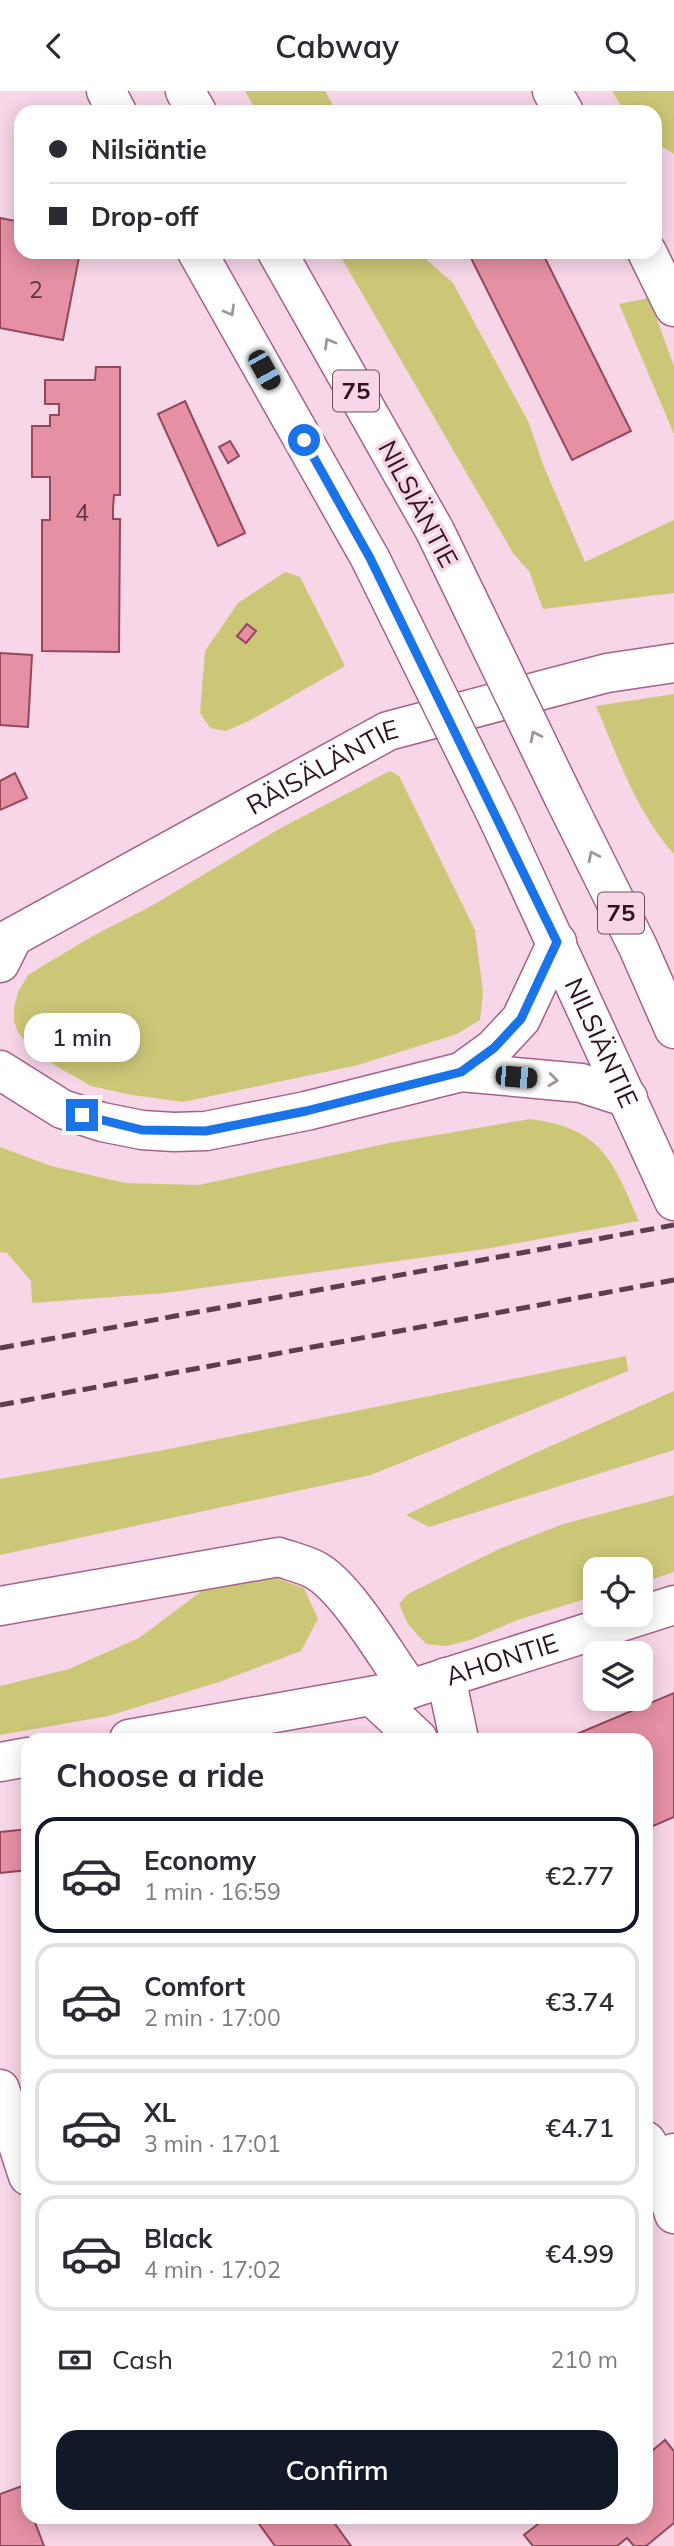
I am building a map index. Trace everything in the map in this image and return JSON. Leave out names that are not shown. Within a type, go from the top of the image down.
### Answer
[{"type":"main road","name":"NILSIÄNTIE","points":[[201,259],[370,558],[557,942],[674,1201]]},
{"type":"main road","name":"NILSIÄNTIE","points":[[281,259],[435,531],[638,947],[674,1029]]},
{"type":"main road","points":[[658,259],[674,307]]},
{"type":"main road","name":"RÄISÄLÄNTIE","points":[[4,949],[388,731],[607,673],[674,663]]},
{"type":"main road","points":[[461,1072],[494,1048],[521,1019],[557,942]]},
{"type":"main road","points":[[638,947],[674,958]]},
{"type":"main road","points":[[3,1067],[62,1109],[102,1122],[142,1130],[174,1132],[206,1131],[306,1111],[461,1072],[581,1083],[628,1098]]},
{"type":"main road","points":[[0,1606],[279,1557],[315,1570],[334,1585],[410,1689]]},
{"type":"main road","name":"AHONTIE","points":[[163,1733],[410,1689],[674,1605]]},
{"type":"main road","points":[[446,1677],[458,1733]]},
{"type":"main road","points":[[372,1696],[412,1733]]},
{"type":"main road","points":[[0,1762],[21,1758]]},
{"type":"main road","points":[[0,2089],[21,2154]]},
{"type":"main road","points":[[659,2151],[674,2214]]},
{"type":"shaded area","points":[[245,91],[325,91],[333,105],[253,105]]},
{"type":"shaded area","points":[[612,91],[674,91],[674,154],[662,146],[662,105],[621,105]]},
{"type":"shaded area","points":[[342,259],[426,259],[453,283],[528,421],[544,467],[585,562],[674,520],[674,593],[543,609],[529,571],[513,553]]},
{"type":"shaded area","points":[[649,298],[674,366],[674,434],[619,304]]},
{"type":"shaded area","points":[[285,572],[300,577],[345,666],[249,721],[226,731],[210,728],[200,713],[205,651],[238,603]]},
{"type":"shaded area","points":[[674,694],[674,854],[638,802],[596,706]]},
{"type":"shaded area","points":[[390,771],[399,776],[475,930],[483,992],[480,1020],[457,1034],[358,1065],[183,1102],[91,1086],[30,1047],[18,1032],[14,1021],[14,1008],[18,992],[28,975],[91,937],[155,904],[279,829]]},
{"type":"shaded area","points":[[530,1119],[574,1130],[602,1151],[621,1181],[639,1221],[485,1249],[165,1293],[32,1303],[31,1281],[7,1253],[0,1252],[0,1147],[51,1166],[125,1183],[199,1185],[389,1143]]},
{"type":"shaded area","points":[[626,1356],[628,1371],[371,1475],[0,1555],[0,1479],[164,1450]]},
{"type":"shaded area","points":[[674,1391],[674,1450],[429,1527],[406,1515],[522,1459]]},
{"type":"shaded area","points":[[674,1495],[674,1572],[653,1579],[653,1557],[583,1557],[583,1600],[447,1646],[426,1644],[408,1624],[399,1604],[408,1594],[499,1549],[563,1524]]},
{"type":"shaded area","points":[[265,1574],[304,1588],[318,1619],[301,1651],[219,1682],[108,1716],[0,1735],[0,1686],[69,1669],[139,1638],[203,1590]]},
{"type":"building","points":[[0,218],[14,221],[14,259],[79,259],[63,340],[0,328]]},
{"type":"building","points":[[472,259],[545,259],[631,431],[572,460]]},
{"type":"building","points":[[96,367],[120,367],[120,495],[114,495],[113,508],[113,519],[120,519],[119,652],[42,651],[42,520],[50,520],[50,477],[32,477],[32,426],[50,426],[50,415],[59,415],[59,404],[45,404],[45,380],[95,380]]},
{"type":"building","points":[[185,401],[245,533],[218,546],[158,414]]},
{"type":"building","points":[[230,441],[239,456],[228,463],[219,447]]},
{"type":"building","points":[[247,624],[256,631],[246,643],[237,636]]},
{"type":"building","points":[[0,653],[32,655],[28,727],[0,725]]},
{"type":"building","points":[[15,773],[27,798],[0,810],[0,781]]},
{"type":"building","points":[[674,1693],[674,1817],[653,1826],[653,1733],[579,1733],[631,1711],[653,1711],[653,1702]]},
{"type":"building","points":[[21,1830],[21,1871],[0,1873],[0,1832]]},
{"type":"building","points":[[665,2440],[674,2451],[674,2523],[646,2546],[634,2546],[627,2538],[617,2546],[533,2546],[524,2535],[538,2524],[653,2524],[653,2450]]},
{"type":"building","points":[[21,2486],[21,2524],[36,2524],[44,2546],[0,2546],[0,2494]]},
{"type":"building","points":[[259,2524],[335,2524],[351,2546],[275,2546]]},
{"type":"railway","points":[[0,1348],[674,1225]]},
{"type":"railway","points":[[0,1405],[674,1280]]},
{"type":"route","points":[[82,1115],[142,1130],[206,1131],[306,1111],[461,1072],[494,1048],[521,1019],[557,942],[370,558],[304,440]]}]
